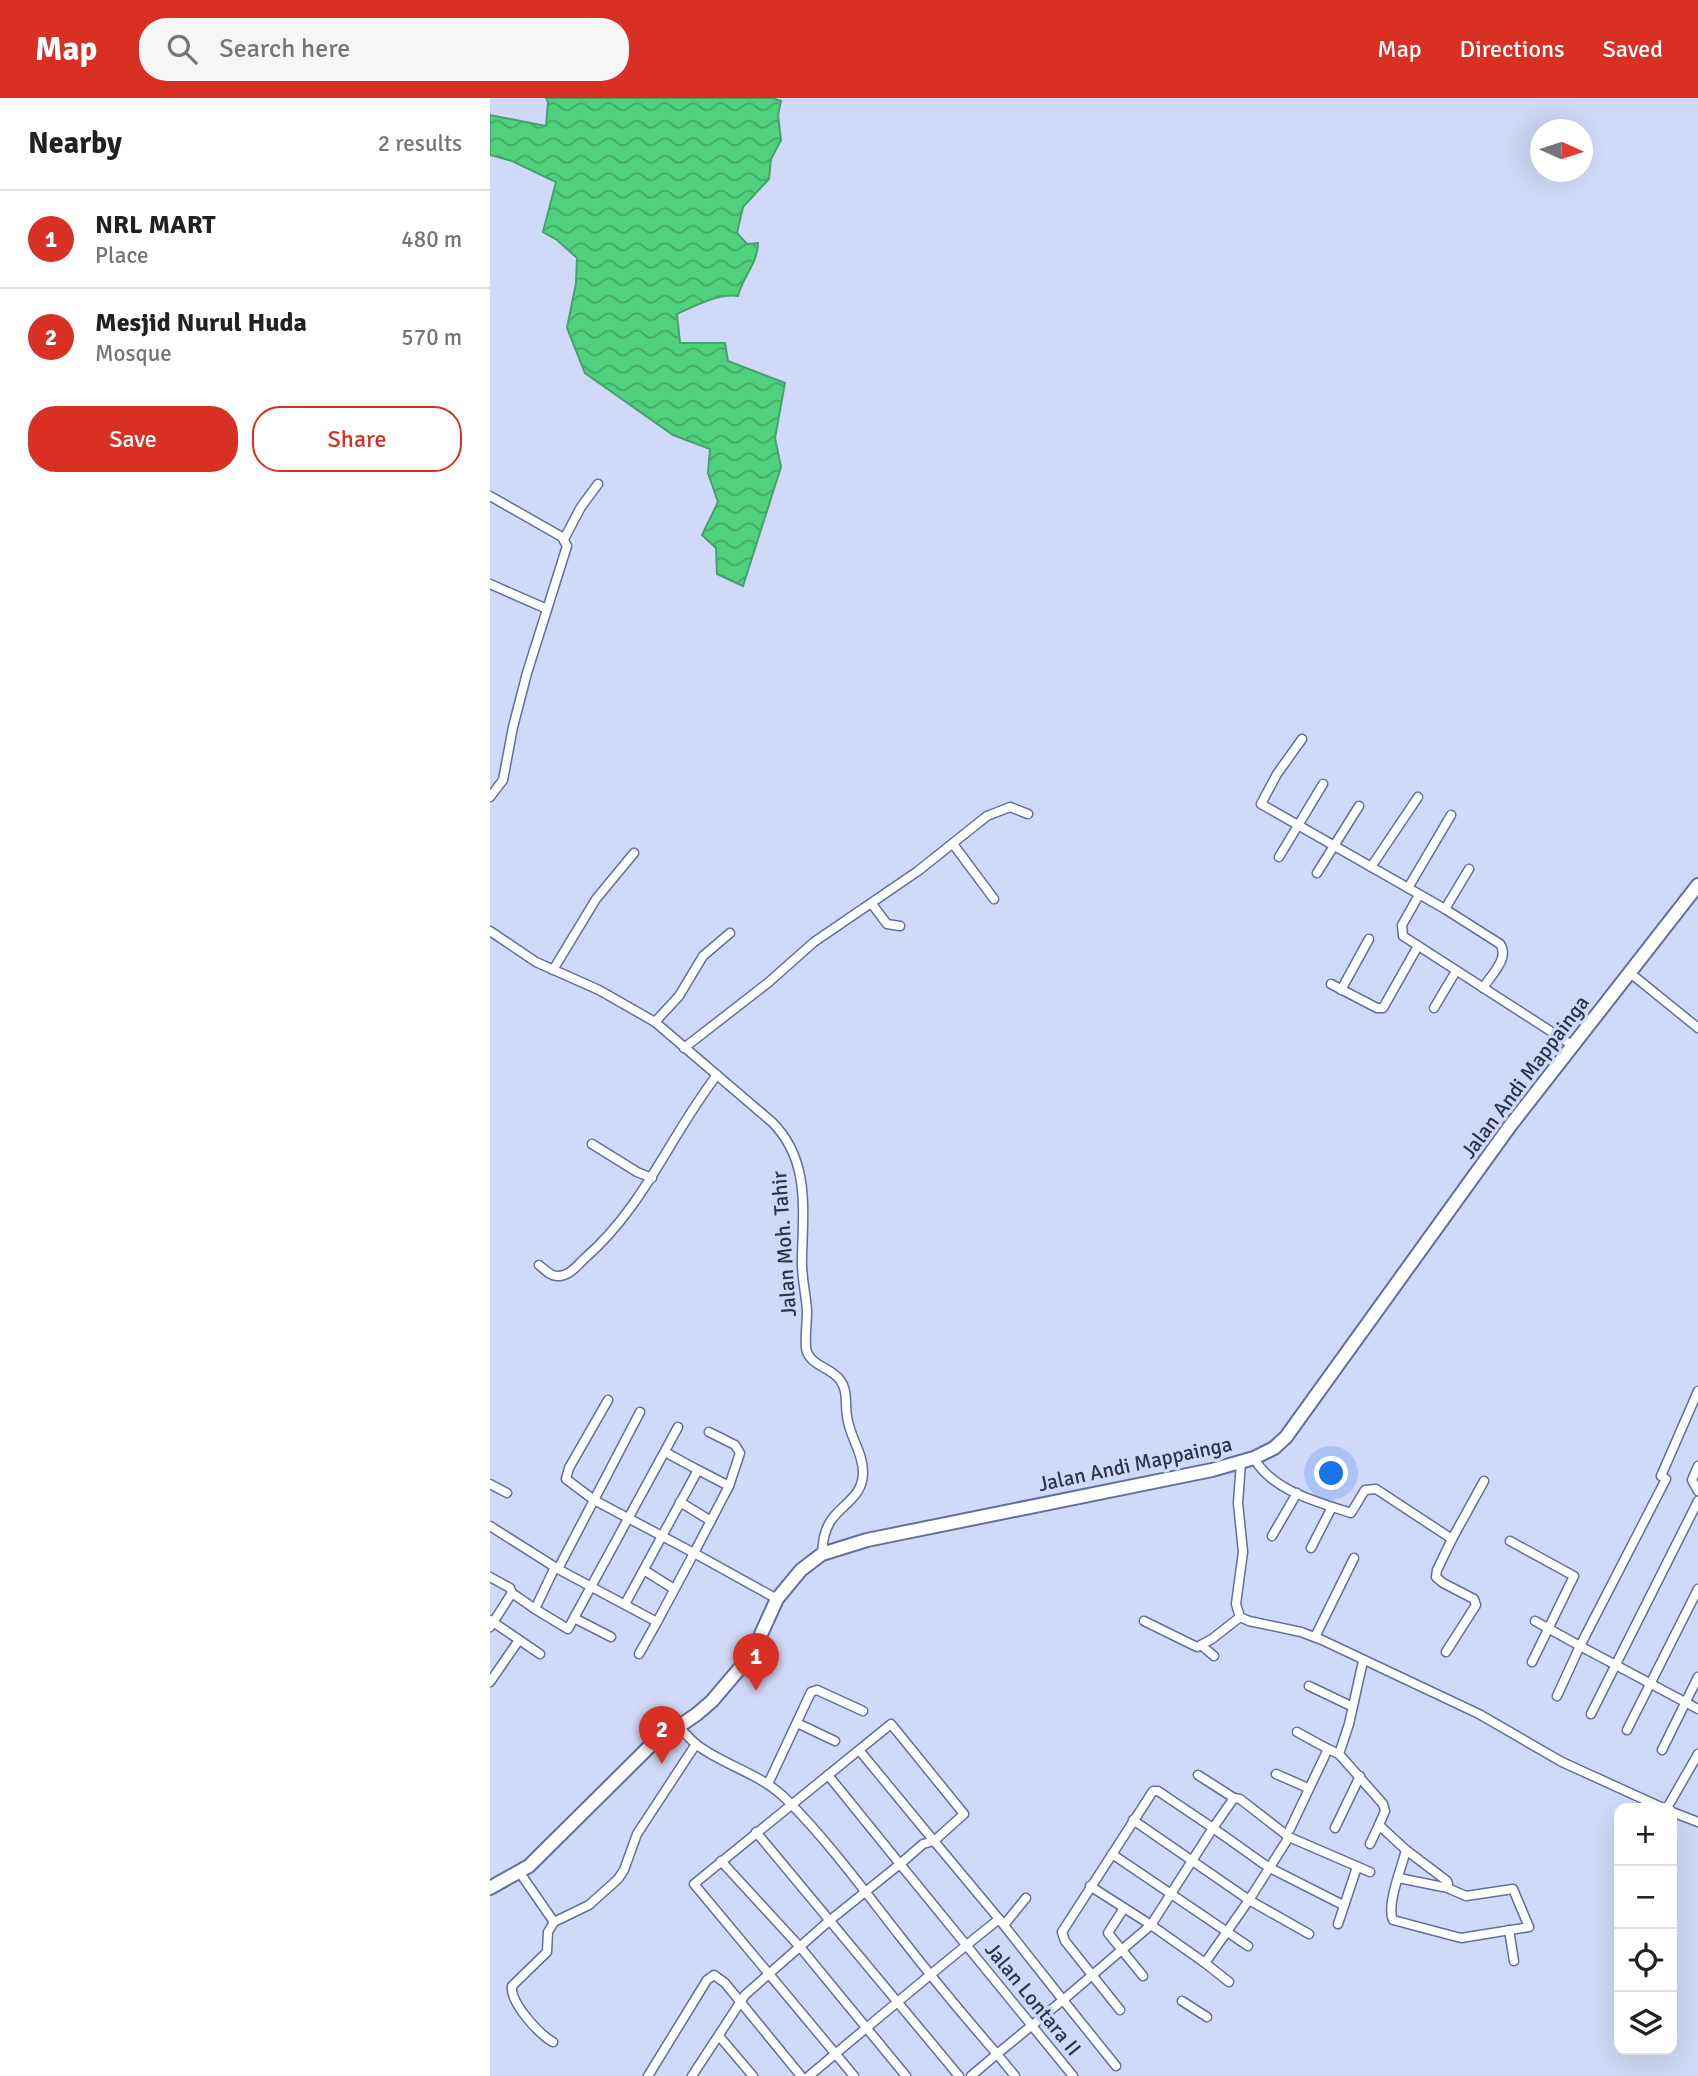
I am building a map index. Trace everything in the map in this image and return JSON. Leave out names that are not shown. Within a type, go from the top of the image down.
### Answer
[{"type":"main road","name":"Jalan Andi Mappainga","points":[[490,1888],[520,1873],[649,1747],[705,1708],[752,1654],[777,1599],[800,1570],[822,1554],[867,1540],[1203,1472],[1247,1460],[1280,1443],[1296,1425],[1456,1199],[1572,1045],[1698,885]]},
{"type":"street","points":[[564,539],[581,507],[598,485]]},
{"type":"street","points":[[490,496],[564,539],[567,546],[513,727],[503,780],[490,797]]},
{"type":"street","points":[[490,584],[547,609]]},
{"type":"street","points":[[1302,739],[1277,774],[1261,804],[1445,909],[1503,948],[1504,956],[1483,988]]},
{"type":"street","points":[[1279,857],[1323,784]]},
{"type":"street","points":[[1371,867],[1418,797]]},
{"type":"street","points":[[1317,873],[1359,806]]},
{"type":"street","points":[[684,1048],[769,982],[814,942],[872,904],[987,816],[1010,807],[1028,814]]},
{"type":"street","points":[[1408,888],[1451,816]]},
{"type":"street","points":[[953,844],[995,899]]},
{"type":"street","points":[[552,970],[567,950],[596,899],[634,853]]},
{"type":"street","points":[[1445,909],[1469,869]]},
{"type":"street","points":[[1419,895],[1405,920],[1402,936],[1572,1045]]},
{"type":"street","points":[[872,904],[887,924],[900,926]]},
{"type":"street","name":"Jalan Moh. Tahir","points":[[490,931],[552,970],[599,990],[655,1022],[784,1134],[791,1146],[797,1164],[803,1210],[802,1258],[807,1312],[807,1353],[813,1361],[833,1372],[842,1382],[848,1426],[863,1464],[861,1488],[828,1525],[822,1554]]},
{"type":"street","points":[[655,1022],[679,996],[703,956],[730,933]]},
{"type":"street","points":[[1342,990],[1369,939]]},
{"type":"street","points":[[1331,984],[1377,1008],[1383,1008],[1418,946]]},
{"type":"street","points":[[1434,1008],[1456,971]]},
{"type":"street","points":[[1629,972],[1698,1028]]},
{"type":"street","points":[[539,1265],[556,1276],[572,1270],[616,1230],[717,1075]]},
{"type":"street","points":[[592,1144],[637,1172],[652,1178]]},
{"type":"street","points":[[1557,1696],[1666,1479],[1661,1476],[1698,1391]]},
{"type":"street","points":[[608,1400],[566,1474],[569,1483],[628,1519],[777,1599]]},
{"type":"street","points":[[535,1609],[640,1412]]},
{"type":"street","points":[[490,1577],[568,1629],[678,1427]]},
{"type":"street","points":[[639,1654],[729,1486],[740,1453],[735,1445],[709,1432]]},
{"type":"street","points":[[664,1452],[729,1486]]},
{"type":"street","points":[[1452,1539],[1373,1488],[1365,1490],[1351,1513],[1297,1493],[1247,1460],[1238,1507],[1243,1552],[1236,1604],[1240,1617],[1315,1637],[1479,1714],[1541,1752],[1654,1803]]},
{"type":"street","points":[[1698,1466],[1692,1480],[1698,1491]]},
{"type":"street","points":[[625,1604],[698,1469]]},
{"type":"street","points":[[1446,1652],[1476,1605],[1474,1599],[1436,1577],[1437,1570],[1484,1481]]},
{"type":"street","points":[[490,1484],[507,1493]]},
{"type":"street","points":[[1272,1536],[1297,1493]]},
{"type":"street","points":[[1591,1714],[1698,1501]]},
{"type":"street","points":[[680,1503],[710,1521]]},
{"type":"street","points":[[1311,1548],[1332,1507]]},
{"type":"street","points":[[490,1526],[557,1568],[657,1622]]},
{"type":"street","points":[[1510,1541],[1574,1576],[1532,1662]]},
{"type":"street","points":[[1315,1637],[1354,1558]]},
{"type":"street","points":[[644,1570],[674,1589]]},
{"type":"street","points":[[1627,1730],[1698,1589]]},
{"type":"street","points":[[512,1593],[491,1623],[540,1654]]},
{"type":"street","points":[[1144,1621],[1194,1646],[1201,1645],[1240,1617]]},
{"type":"street","points":[[574,1618],[611,1637]]},
{"type":"street","points":[[1535,1621],[1698,1709]]},
{"type":"street","points":[[490,1682],[519,1640]]},
{"type":"street","points":[[1201,1645],[1214,1656]]},
{"type":"street","points":[[1339,1754],[1349,1724],[1363,1661]]},
{"type":"street","points":[[1662,1750],[1698,1676]]},
{"type":"street","points":[[1309,1686],[1351,1706]]},
{"type":"street","points":[[768,1784],[811,1692],[814,1690],[863,1711]]},
{"type":"street","points":[[797,1723],[835,1741]]},
{"type":"street","points":[[696,2074],[741,2002],[769,1973],[923,1844],[934,1841],[964,1814],[891,1724],[694,1884],[769,1973],[855,2076]]},
{"type":"street","points":[[678,1726],[696,1744],[768,1784],[792,1805],[1015,2076]]},
{"type":"street","points":[[1297,1732],[1339,1754],[1383,1804],[1385,1811],[1370,1844]]},
{"type":"street","points":[[553,2042],[541,2034],[514,2000],[512,1986],[547,1952],[548,1932],[554,1922],[589,1905],[618,1879],[637,1834],[696,1744]]},
{"type":"street","points":[[1205,1963],[1250,1900],[1289,1833],[1328,1749]]},
{"type":"street","points":[[859,1750],[1002,1922],[1116,2066]]},
{"type":"street","points":[[1668,1803],[1698,1754]]},
{"type":"street","points":[[1276,1774],[1308,1788]]},
{"type":"street","name":"Jalan Lontara II","points":[[828,1775],[1073,2076]]},
{"type":"street","points":[[1198,1775],[1289,1833],[1370,1872]]},
{"type":"street","points":[[1335,1828],[1360,1776]]},
{"type":"street","points":[[1119,2010],[1065,1941],[1062,1932],[1152,1792],[1158,1791],[1268,1867],[1343,1905]]},
{"type":"street","points":[[971,2076],[1151,1924],[1234,1798]]},
{"type":"street","points":[[1677,1814],[1698,1822]]},
{"type":"street","points":[[1133,1820],[1250,1900],[1309,1934]]},
{"type":"street","points":[[1379,1825],[1406,1850],[1447,1881],[1445,1887]]},
{"type":"street","points":[[756,1832],[960,2076]]},
{"type":"street","points":[[1398,1878],[1445,1887],[1466,1896],[1513,1889],[1529,1927],[1461,1938],[1396,1922],[1390,1913],[1398,1878],[1406,1850]]},
{"type":"street","points":[[1112,1853],[1248,1945]]},
{"type":"street","points":[[722,1861],[800,1947],[906,2076]]},
{"type":"street","points":[[1338,1924],[1357,1867]]},
{"type":"street","points":[[520,1873],[554,1922]]},
{"type":"street","points":[[1090,1886],[1151,1924],[1229,1982]]},
{"type":"street","points":[[809,2076],[966,1945],[1002,1922],[1026,1898]]},
{"type":"street","points":[[1124,1908],[1108,1931],[1143,1976]]},
{"type":"street","points":[[1509,1930],[1514,1961]]},
{"type":"street","points":[[648,2076],[712,1975],[722,1979],[802,2076]]},
{"type":"street","points":[[1182,2001],[1206,2017]]},
{"type":"street","points":[[719,2036],[753,2076]]},
{"type":"water","points":[[546,98],[772,98],[781,101],[778,115],[781,140],[771,159],[769,179],[743,207],[737,233],[747,244],[758,243],[756,257],[738,296],[715,298],[677,314],[680,343],[725,343],[728,361],[785,383],[775,438],[781,467],[743,586],[717,574],[716,548],[702,535],[718,502],[708,473],[710,449],[673,435],[585,373],[567,328],[576,283],[577,258],[557,240],[543,232],[556,182],[512,161],[490,155],[490,115],[546,126]]},
{"type":"place","name":"NRL MART","points":[[756,1691]]},
{"type":"place","name":"Mesjid Nurul Huda","points":[[662,1764]]}]
